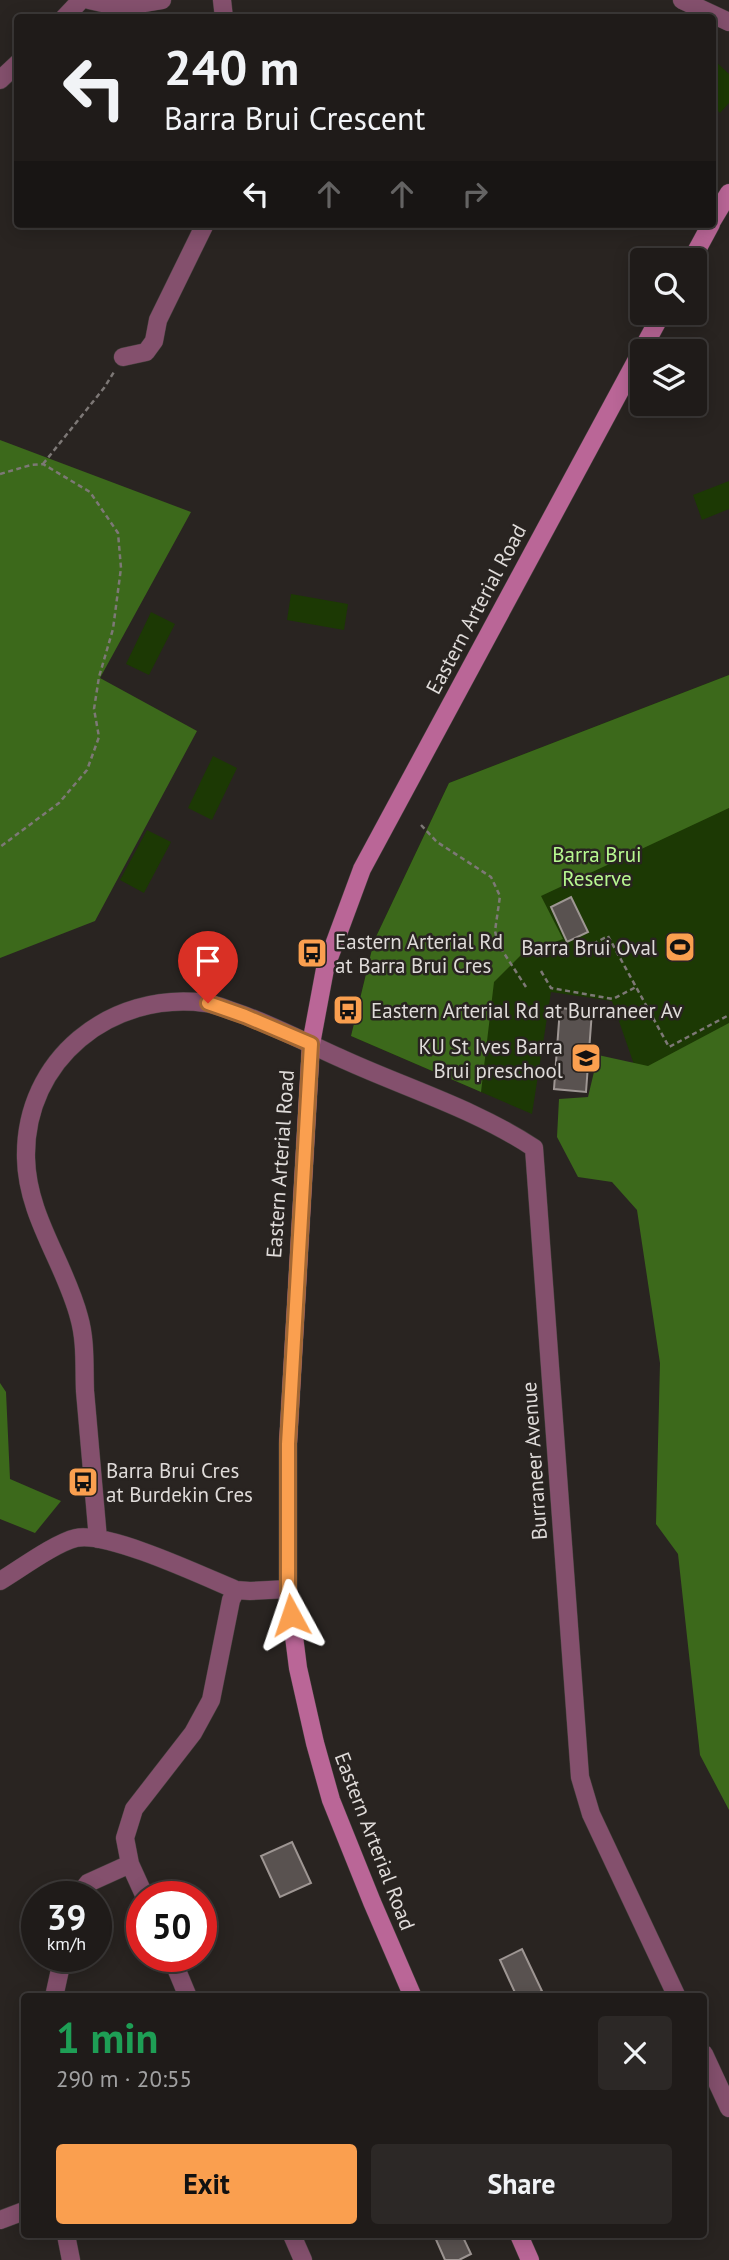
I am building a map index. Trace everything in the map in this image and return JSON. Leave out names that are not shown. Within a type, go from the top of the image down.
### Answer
[{"type":"main road","points":[[716,215],[729,193]]},
{"type":"main road","points":[[698,248],[708,228]]},
{"type":"main road","name":"Eastern Arterial Road","points":[[412,1993],[331,1800],[298,1668],[288,1589],[288,1444],[311,1044],[325,970],[362,869],[656,325]]},
{"type":"main road","points":[[520,2238],[530,2260]]},
{"type":"street","points":[[68,14],[81,0]]},
{"type":"street","points":[[89,0],[120,7],[162,0]]},
{"type":"street","points":[[682,0],[712,14]]},
{"type":"street","points":[[0,80],[14,67]]},
{"type":"street","points":[[122,357],[146,352],[154,341],[158,320],[203,228]]},
{"type":"street","points":[[98,1539],[80,1318],[34,1206],[28,1183],[27,1131],[35,1104],[57,1062],[85,1033],[129,1009],[151,1004],[178,1001],[208,1003],[311,1044]]},
{"type":"street","name":"Burraneer Avenue","points":[[311,1044],[507,1130],[534,1148],[580,1777],[591,1814],[675,1993]]},
{"type":"street","points":[[0,1581],[66,1541],[79,1537],[118,1543],[236,1590],[288,1589]]},
{"type":"street","points":[[138,1881],[130,1864],[125,1838],[134,1809],[193,1733],[211,1700],[231,1600],[236,1590]]},
{"type":"street","points":[[92,1881],[130,1864]]},
{"type":"street","points":[[55,1993],[59,1972]]},
{"type":"street","points":[[178,1972],[186,1993]]},
{"type":"street","points":[[707,2060],[729,2108]]},
{"type":"street","points":[[0,2220],[21,2212]]},
{"type":"street","points":[[67,2238],[71,2260]]},
{"type":"street","points":[[293,2238],[303,2260]]},
{"type":"path","points":[[43,464],[104,388],[122,357]]},
{"type":"path","points":[[0,474],[43,464],[90,492],[118,533],[121,568],[113,629],[99,677],[94,709],[99,737],[88,769],[59,803],[0,847]]},
{"type":"path","points":[[421,825],[437,842],[492,877],[500,896],[495,931],[498,944],[526,987]]},
{"type":"path","points":[[593,944],[608,936],[668,1047],[729,1015]]},
{"type":"path","points":[[541,971],[551,988],[613,999],[636,987]]},
{"type":"green space","points":[[716,62],[729,74],[729,103],[720,113],[716,109]]},
{"type":"green space","points":[[0,440],[191,512],[100,678],[197,731],[95,921],[0,958]]},
{"type":"green space","points":[[729,481],[729,509],[702,520],[693,495]]},
{"type":"green space","points":[[291,594],[348,604],[344,630],[287,620]]},
{"type":"green space","points":[[151,612],[175,624],[149,675],[126,664]]},
{"type":"green space","name":"Barra Brui Reserve","points":[[729,675],[729,1160],[666,1157],[612,1001],[551,992],[532,1114],[351,1036],[374,941],[449,783]]},
{"type":"green space","points":[[729,675],[729,808],[541,896],[563,939],[522,954],[494,982],[481,1092],[351,1036],[374,941],[449,783]]},
{"type":"green space","points":[[213,756],[237,768],[212,820],[188,808]]},
{"type":"green space","points":[[147,830],[171,842],[144,893],[120,880]]},
{"type":"green space","points":[[729,1023],[729,1810],[700,1755],[678,1554],[656,1524],[660,1363],[637,1210],[612,1182],[578,1177],[557,1137],[559,1099],[588,1097],[598,1055],[648,1066]]},
{"type":"green space","points":[[0,1383],[6,1392],[10,1479],[61,1501],[35,1533],[0,1519]]},
{"type":"building","points":[[571,897],[588,932],[567,942],[551,907]]},
{"type":"building","points":[[560,1008],[592,1011],[586,1092],[554,1089]]},
{"type":"building","points":[[292,1842],[311,1883],[280,1897],[261,1856]]},
{"type":"building","points":[[522,1949],[542,1991],[515,1993],[500,1960]]},
{"type":"building","points":[[435,2238],[463,2238],[471,2254],[459,2260],[445,2260]]},
{"type":"place","name":"Barra Brui Oval","points":[[680,947]]},
{"type":"place","name":"Eastern Arterial Rd at Barra Brui Cres","points":[[312,953]]},
{"type":"place","name":"Eastern Arterial Rd at Burraneer Av","points":[[348,1010]]},
{"type":"place","name":"KU St Ives Barra Brui preschool","points":[[586,1058]]},
{"type":"place","name":"Barra Brui Cres at Burdekin Cres","points":[[83,1482]]},
{"type":"route","points":[[208,1003],[311,1044],[288,1444],[288,1589],[291,1615]]}]
